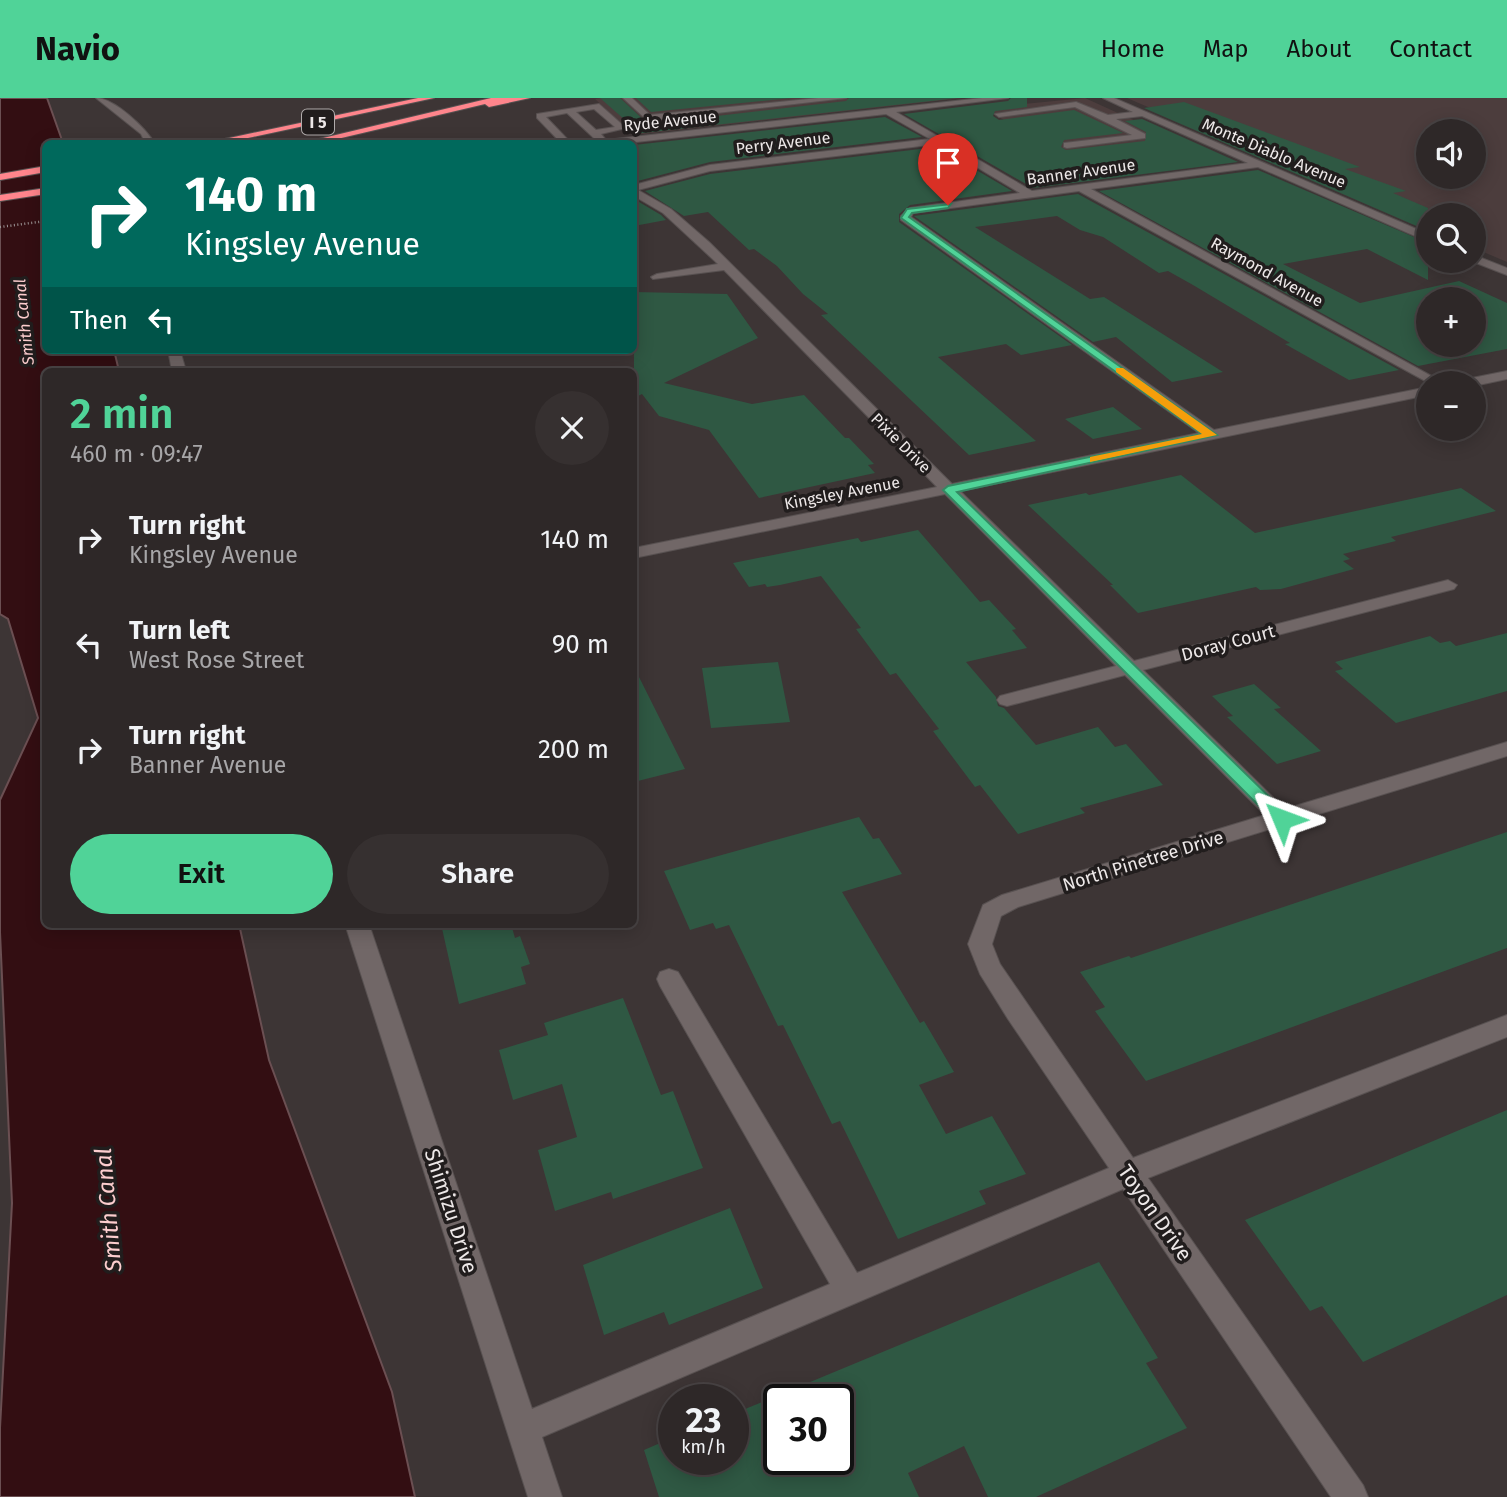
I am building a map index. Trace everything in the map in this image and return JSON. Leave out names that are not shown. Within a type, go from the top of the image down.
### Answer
[{"type":"highway","name":"I 5","points":[[225,140],[430,98]]},
{"type":"highway","name":"I 5","points":[[320,140],[502,98]]},
{"type":"highway","points":[[394,124],[526,98]]},
{"type":"highway","points":[[0,177],[42,170]]},
{"type":"highway","points":[[0,198],[42,192]]},
{"type":"street","points":[[100,98],[144,132],[149,140]]},
{"type":"street","points":[[627,98],[648,118],[757,107],[791,100],[842,98]]},
{"type":"street","points":[[709,98],[725,110]]},
{"type":"street","points":[[745,98],[757,107]]},
{"type":"street","points":[[1002,98],[1023,111]]},
{"type":"street","name":"Ryde Avenue","points":[[622,140],[1002,98]]},
{"type":"street","name":"Monte Diablo Avenue","points":[[1107,98],[1416,233]]},
{"type":"street","points":[[999,114],[1076,104],[1142,136],[1067,145]]},
{"type":"street","points":[[564,140],[540,116],[596,106],[622,128],[595,133]]},
{"type":"street","points":[[678,106],[689,114]]},
{"type":"street","points":[[569,110],[602,140]]},
{"type":"street","points":[[888,111],[1031,195]]},
{"type":"street","points":[[1107,118],[1143,114]]},
{"type":"street","name":"Perry Avenue","points":[[637,189],[710,168],[939,141]]},
{"type":"street","name":"Banner Avenue","points":[[1211,435],[905,218],[908,212],[1260,164]]},
{"type":"street","name":"Raymond Avenue","points":[[1081,188],[1416,371]]},
{"type":"street","name":"Pixie Drive","points":[[637,192],[680,221],[1128,669],[1282,819]]},
{"type":"street","points":[[1486,263],[1506,271]]},
{"type":"street","points":[[657,277],[726,266]]},
{"type":"street","points":[[1486,379],[1507,375]]},
{"type":"street","name":"Kingsley Avenue","points":[[637,552],[1416,393]]},
{"type":"street","name":"Doray Court","points":[[1007,700],[1448,586]]},
{"type":"street","name":"North Pinetree Drive","points":[[987,921],[992,911],[1010,901],[1507,749]]},
{"type":"street","name":"Toyon Drive","points":[[987,921],[980,944],[989,967],[1017,1012],[1351,1497]]},
{"type":"street","name":"Shimizu Drive","points":[[358,928],[545,1497]]},
{"type":"street","points":[[668,979],[850,1291]]},
{"type":"street","points":[[523,1429],[1128,1173],[1507,1026]]},
{"type":"path","points":[[0,227],[42,222]]},
{"type":"shaded area","points":[[962,98],[634,135],[595,99]]},
{"type":"shaded area","points":[[1085,98],[1175,139],[1066,152],[981,108]]},
{"type":"shaded area","points":[[1127,98],[1507,98],[1507,262],[1486,253],[1486,203],[1416,203],[1416,223]]},
{"type":"water","name":"Smith Canal","points":[[0,98],[47,98],[62,140],[42,140],[42,354],[115,354],[118,368],[42,368],[42,928],[240,928],[269,1060],[392,1392],[415,1497],[0,1497],[0,1428],[12,1203],[0,932],[0,800],[38,718],[8,619],[0,614]]},
{"type":"building","points":[[600,98],[620,98],[648,124],[846,101],[849,98],[958,98],[634,134],[634,128]]},
{"type":"building","points":[[636,98],[792,98],[651,112]]},
{"type":"building","points":[[1011,98],[1027,98],[1027,107],[995,111],[993,116],[999,120],[1074,110],[1123,133],[1064,140],[1061,147],[1066,150],[1145,141],[1146,132],[1125,121],[1142,119],[1238,162],[1033,188],[904,114],[1008,101]]},
{"type":"building","points":[[1184,102],[1360,167],[1345,169],[1406,191],[1393,193],[1416,203],[1416,226],[1144,108]]},
{"type":"building","points":[[885,117],[922,137],[710,162],[637,181],[637,145]]},
{"type":"building","points":[[937,147],[1012,191],[910,205],[899,214],[899,222],[1072,345],[1021,355],[1006,344],[938,357],[1036,441],[969,455],[821,315],[828,314],[803,294],[777,266],[754,249],[749,250],[708,212],[684,216],[645,191],[710,174]]},
{"type":"building","points":[[1258,170],[1416,238],[1416,273],[1428,273],[1428,280],[1367,249],[1283,264],[1360,303],[1416,291],[1416,357],[1465,357],[1418,366],[1099,191]]},
{"type":"building","points":[[1078,194],[1399,370],[1349,380],[1285,344],[1290,343],[1193,285],[1168,271],[1159,273],[1103,237],[1080,230],[1057,216],[975,227],[1090,299],[1104,297],[1223,372],[1172,382],[1116,337],[1093,342],[914,216]]},
{"type":"building","points":[[637,201],[661,215],[666,220],[637,225]]},
{"type":"building","points":[[1459,281],[1472,287],[1432,287]]},
{"type":"building","points":[[637,292],[727,294],[758,338],[664,383],[752,404],[804,395],[874,464],[868,465],[875,473],[759,498],[709,430],[659,416],[642,394],[637,396],[637,368],[634,368],[634,354],[637,354]]},
{"type":"building","points":[[1486,293],[1507,303],[1507,349],[1486,353]]},
{"type":"building","points":[[1113,407],[1142,429],[1093,439],[1065,419]]},
{"type":"building","points":[[1181,475],[1255,533],[1461,488],[1496,511],[1391,537],[1396,541],[1343,554],[1350,559],[1343,561],[1354,569],[1281,589],[1260,590],[1256,587],[1138,613],[1110,585],[1113,585],[1028,505]]},
{"type":"building","points":[[918,530],[980,602],[989,600],[1016,629],[1012,630],[1027,648],[966,662],[996,697],[998,706],[1004,708],[1036,745],[1098,727],[1115,747],[1126,744],[1163,785],[1080,808],[1085,813],[1018,834],[980,785],[975,787],[933,731],[939,729],[896,673],[890,675],[856,629],[861,628],[821,576],[767,587],[765,584],[749,587],[733,563],[858,538],[861,542]]},
{"type":"building","points":[[1507,633],[1507,691],[1396,723],[1335,671],[1343,669],[1335,662],[1430,636],[1440,643],[1450,641],[1456,646]]},
{"type":"building","points":[[778,662],[790,722],[711,728],[702,668]]},
{"type":"building","points":[[637,673],[685,769],[637,781]]},
{"type":"building","points":[[1254,684],[1281,708],[1274,709],[1321,751],[1277,764],[1227,717],[1233,716],[1212,696]]},
{"type":"building","points":[[859,817],[873,839],[879,838],[902,874],[842,892],[920,1023],[924,1021],[954,1072],[919,1085],[946,1134],[992,1116],[1026,1174],[979,1191],[986,1204],[898,1239],[840,1121],[832,1124],[783,1025],[778,1026],[729,925],[716,929],[713,923],[690,930],[664,871]]},
{"type":"building","points":[[1507,832],[1507,948],[1146,1081],[1095,1011],[1105,1007],[1080,972],[1129,956],[1131,958]]},
{"type":"building","points":[[442,928],[512,928],[515,938],[520,936],[530,964],[521,967],[526,984],[459,1004]]},
{"type":"building","points":[[623,998],[661,1095],[673,1091],[703,1168],[613,1199],[611,1192],[555,1211],[538,1150],[577,1137],[562,1084],[513,1100],[499,1050],[548,1035],[544,1023]]},
{"type":"building","points":[[1507,1110],[1507,1295],[1363,1362],[1322,1306],[1310,1311],[1245,1220]]},
{"type":"building","points":[[730,1208],[763,1288],[669,1325],[664,1312],[604,1335],[583,1265]]},
{"type":"building","points":[[1099,1262],[1158,1358],[1146,1363],[1187,1428],[1036,1497],[988,1497],[964,1446],[908,1473],[919,1497],[659,1497],[644,1450],[658,1444],[658,1475],[749,1475],[749,1407],[763,1402],[763,1475],[854,1475],[854,1384],[805,1384]]},
{"type":"slow traffic","points":[[1094,460],[1211,435],[1119,370]]},
{"type":"route","points":[[948,205],[910,211],[905,218],[1211,435],[948,490],[1282,819]]}]
